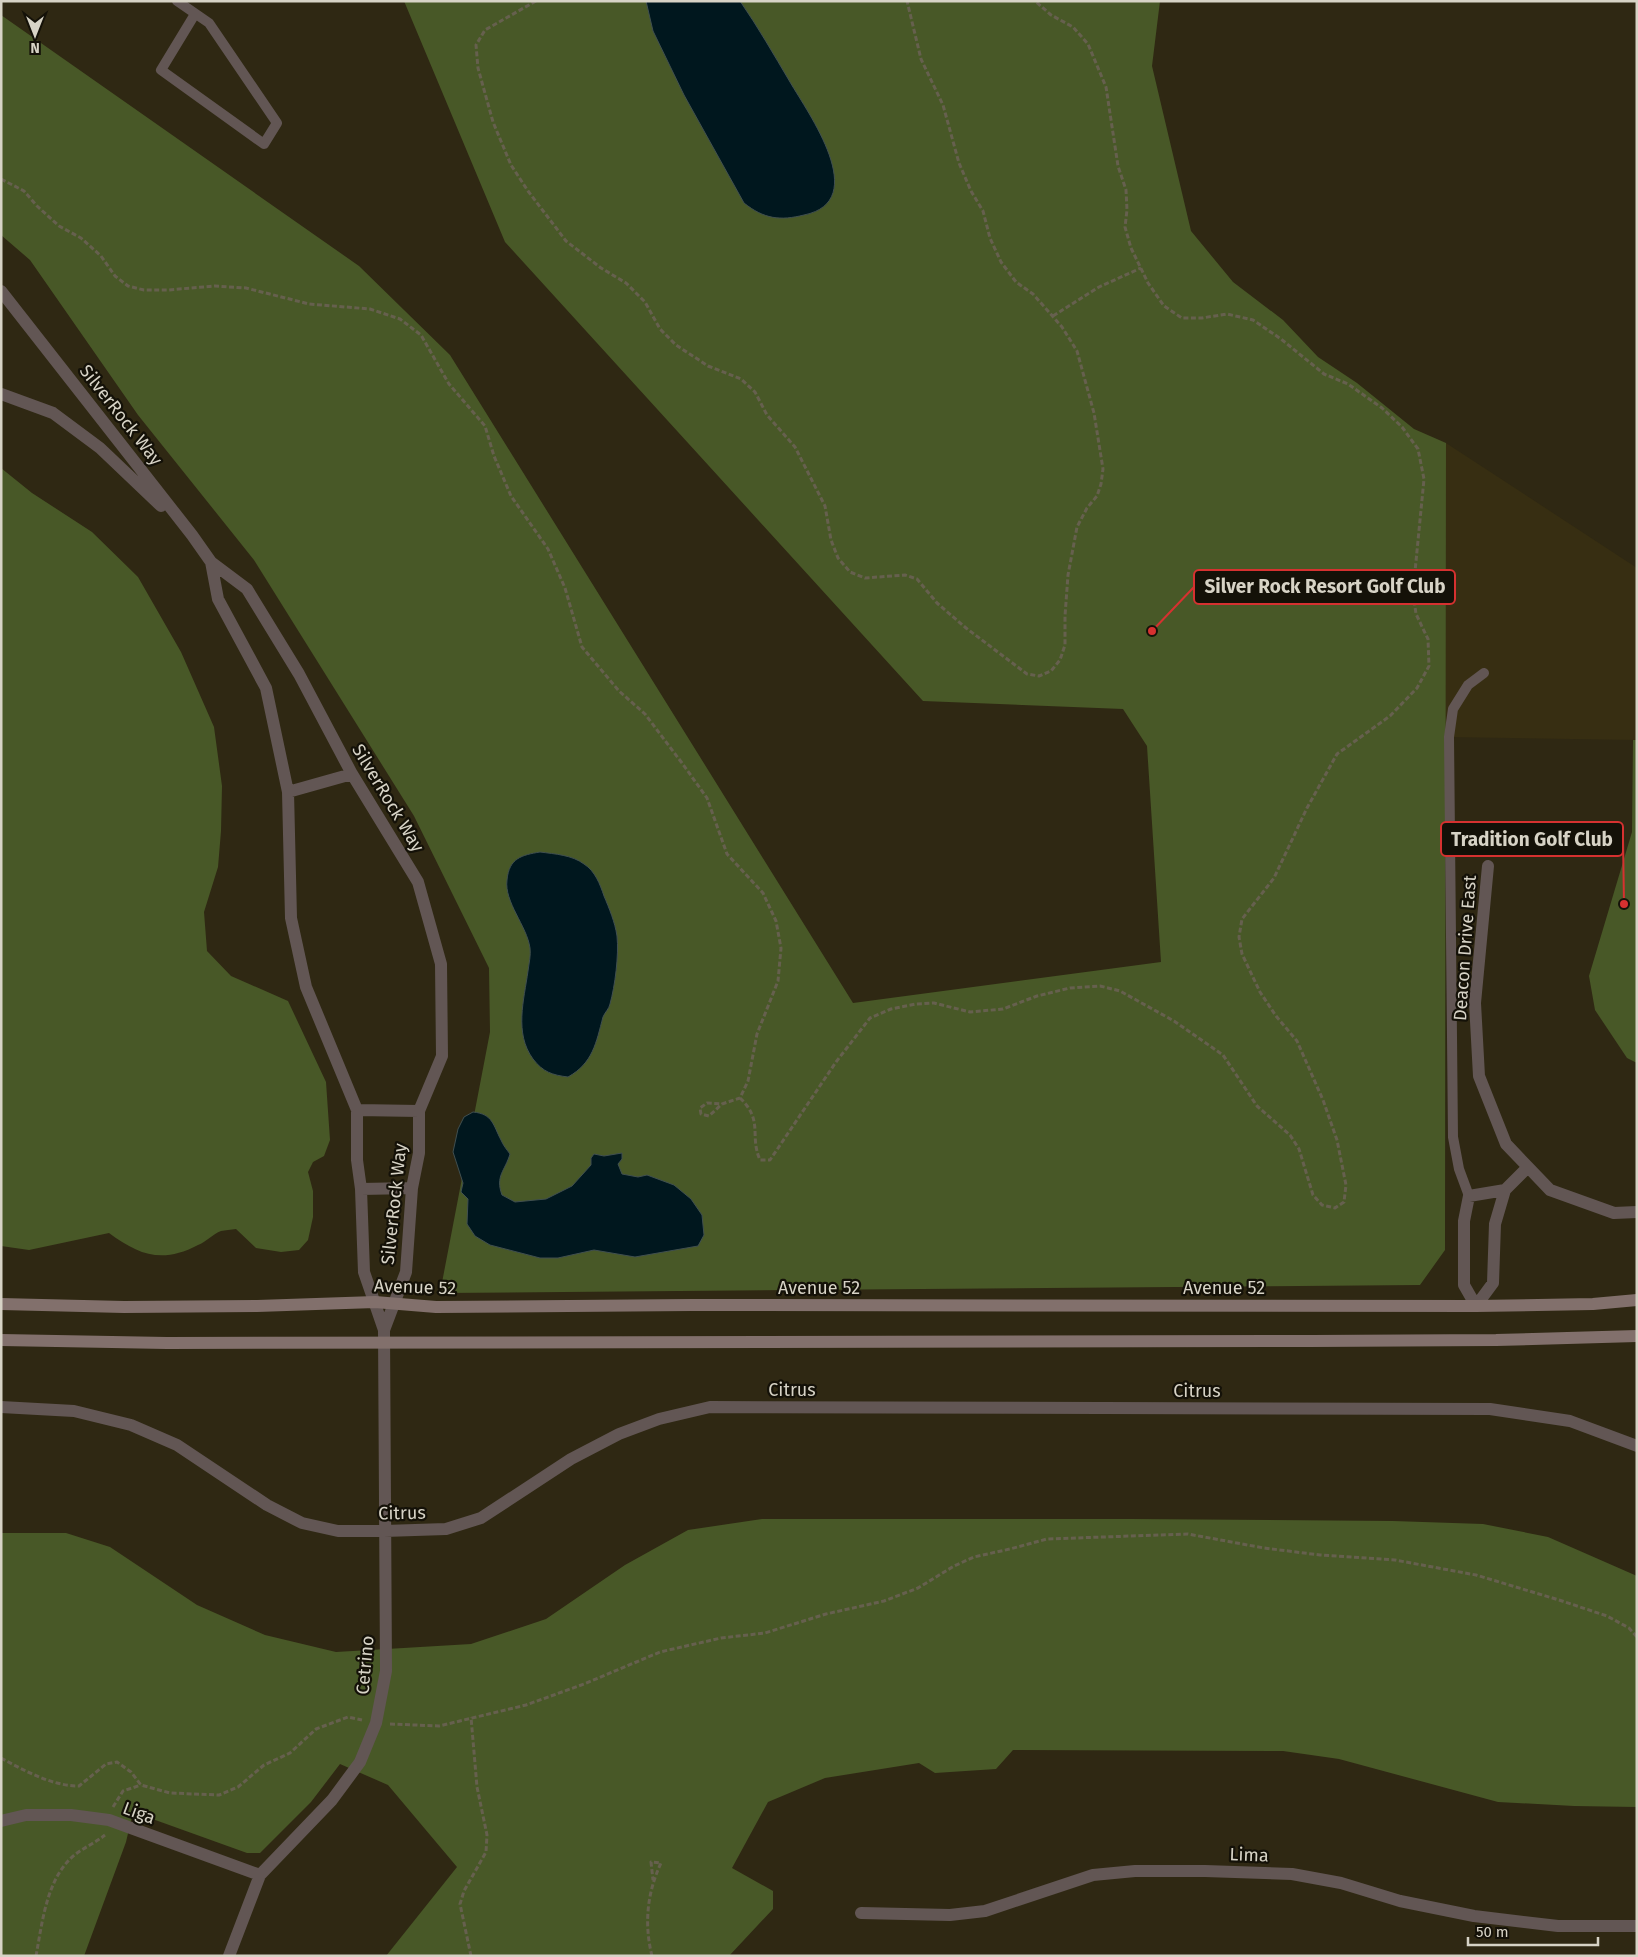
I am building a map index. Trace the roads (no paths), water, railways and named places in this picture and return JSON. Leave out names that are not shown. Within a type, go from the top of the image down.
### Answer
[{"type":"main road","name":"Avenue 52","points":[[1,1304],[257,1306],[375,1302],[436,1307],[691,1305],[1476,1306],[1593,1304],[1637,1300]]},
{"type":"main road","points":[[1,1340],[80,1343],[384,1337],[1312,1342],[1637,1336]]},
{"type":"street","name":"SilverRock Way","points":[[1,291],[192,535],[211,562],[247,589],[299,674],[352,774],[418,882],[441,964],[442,1056],[419,1111],[419,1153],[412,1188],[406,1272],[384,1337]]},
{"type":"street","points":[[1,394],[53,412],[100,448],[192,535]]},
{"type":"street","name":"SilverRock Way","points":[[211,562],[218,598],[266,688],[288,792],[291,918],[306,987],[357,1110],[357,1160],[361,1189],[364,1272],[375,1302],[384,1337]]},
{"type":"street","points":[[288,792],[352,774]]},
{"type":"street","name":"Deacon Drive East","points":[[1488,866],[1475,1003],[1479,1076],[1506,1144],[1550,1190],[1614,1213],[1637,1212]]},
{"type":"street","points":[[357,1110],[419,1111]]},
{"type":"street","points":[[1505,1190],[1468,1196],[1464,1221],[1464,1285],[1476,1306],[1493,1282],[1495,1224],[1505,1190],[1528,1167]]},
{"type":"street","points":[[361,1189],[412,1188]]},
{"type":"street","name":"Cetrino","points":[[229,1956],[260,1875],[332,1800],[360,1762],[376,1723],[386,1671],[384,1337]]},
{"type":"street","name":"Citrus","points":[[1,1407],[74,1411],[131,1425],[178,1445],[267,1505],[302,1523],[338,1531],[446,1530],[481,1518],[571,1459],[619,1434],[659,1419],[710,1407],[1490,1409],[1570,1421],[1637,1446]]},
{"type":"street","name":"Liga","points":[[1,1821],[26,1815],[71,1815],[109,1820],[260,1875]]},
{"type":"street","name":"Lima","points":[[861,1913],[950,1914],[985,1911],[1093,1875],[1135,1871],[1205,1871],[1292,1874],[1341,1883],[1400,1901],[1474,1916],[1558,1926],[1637,1926]]},
{"type":"lane","points":[[177,1],[209,24],[277,122],[264,144],[161,70],[195,14]]},
{"type":"lane","points":[[1468,1196],[1459,1169],[1453,1137],[1449,737],[1453,709],[1468,685],[1484,672]]},
{"type":"water","points":[[646,1],[740,1],[809,114],[829,155],[834,175],[833,193],[824,207],[804,215],[780,218],[765,215],[744,203],[684,95],[653,31]]},
{"type":"water","points":[[540,852],[563,855],[579,861],[591,870],[601,887],[617,936],[616,970],[609,1006],[603,1017],[595,1044],[588,1059],[568,1077],[548,1072],[540,1067],[527,1049],[522,1027],[530,948],[525,931],[509,897],[507,880],[510,867],[514,862],[522,856]]},
{"type":"water","points":[[473,1112],[485,1115],[492,1121],[510,1154],[500,1178],[502,1195],[515,1202],[546,1199],[572,1186],[591,1165],[591,1158],[594,1154],[604,1156],[622,1153],[622,1159],[618,1164],[622,1174],[638,1177],[647,1175],[674,1185],[691,1199],[702,1215],[704,1235],[698,1246],[635,1257],[594,1250],[558,1258],[540,1258],[490,1245],[475,1236],[467,1224],[468,1199],[461,1192],[463,1183],[453,1152],[458,1129],[464,1117]]},
{"type":"place","name":"Silver Rock Resort Golf Club","points":[[1152,631]]},
{"type":"place","name":"Tradition Golf Club","points":[[1624,904]]}]
